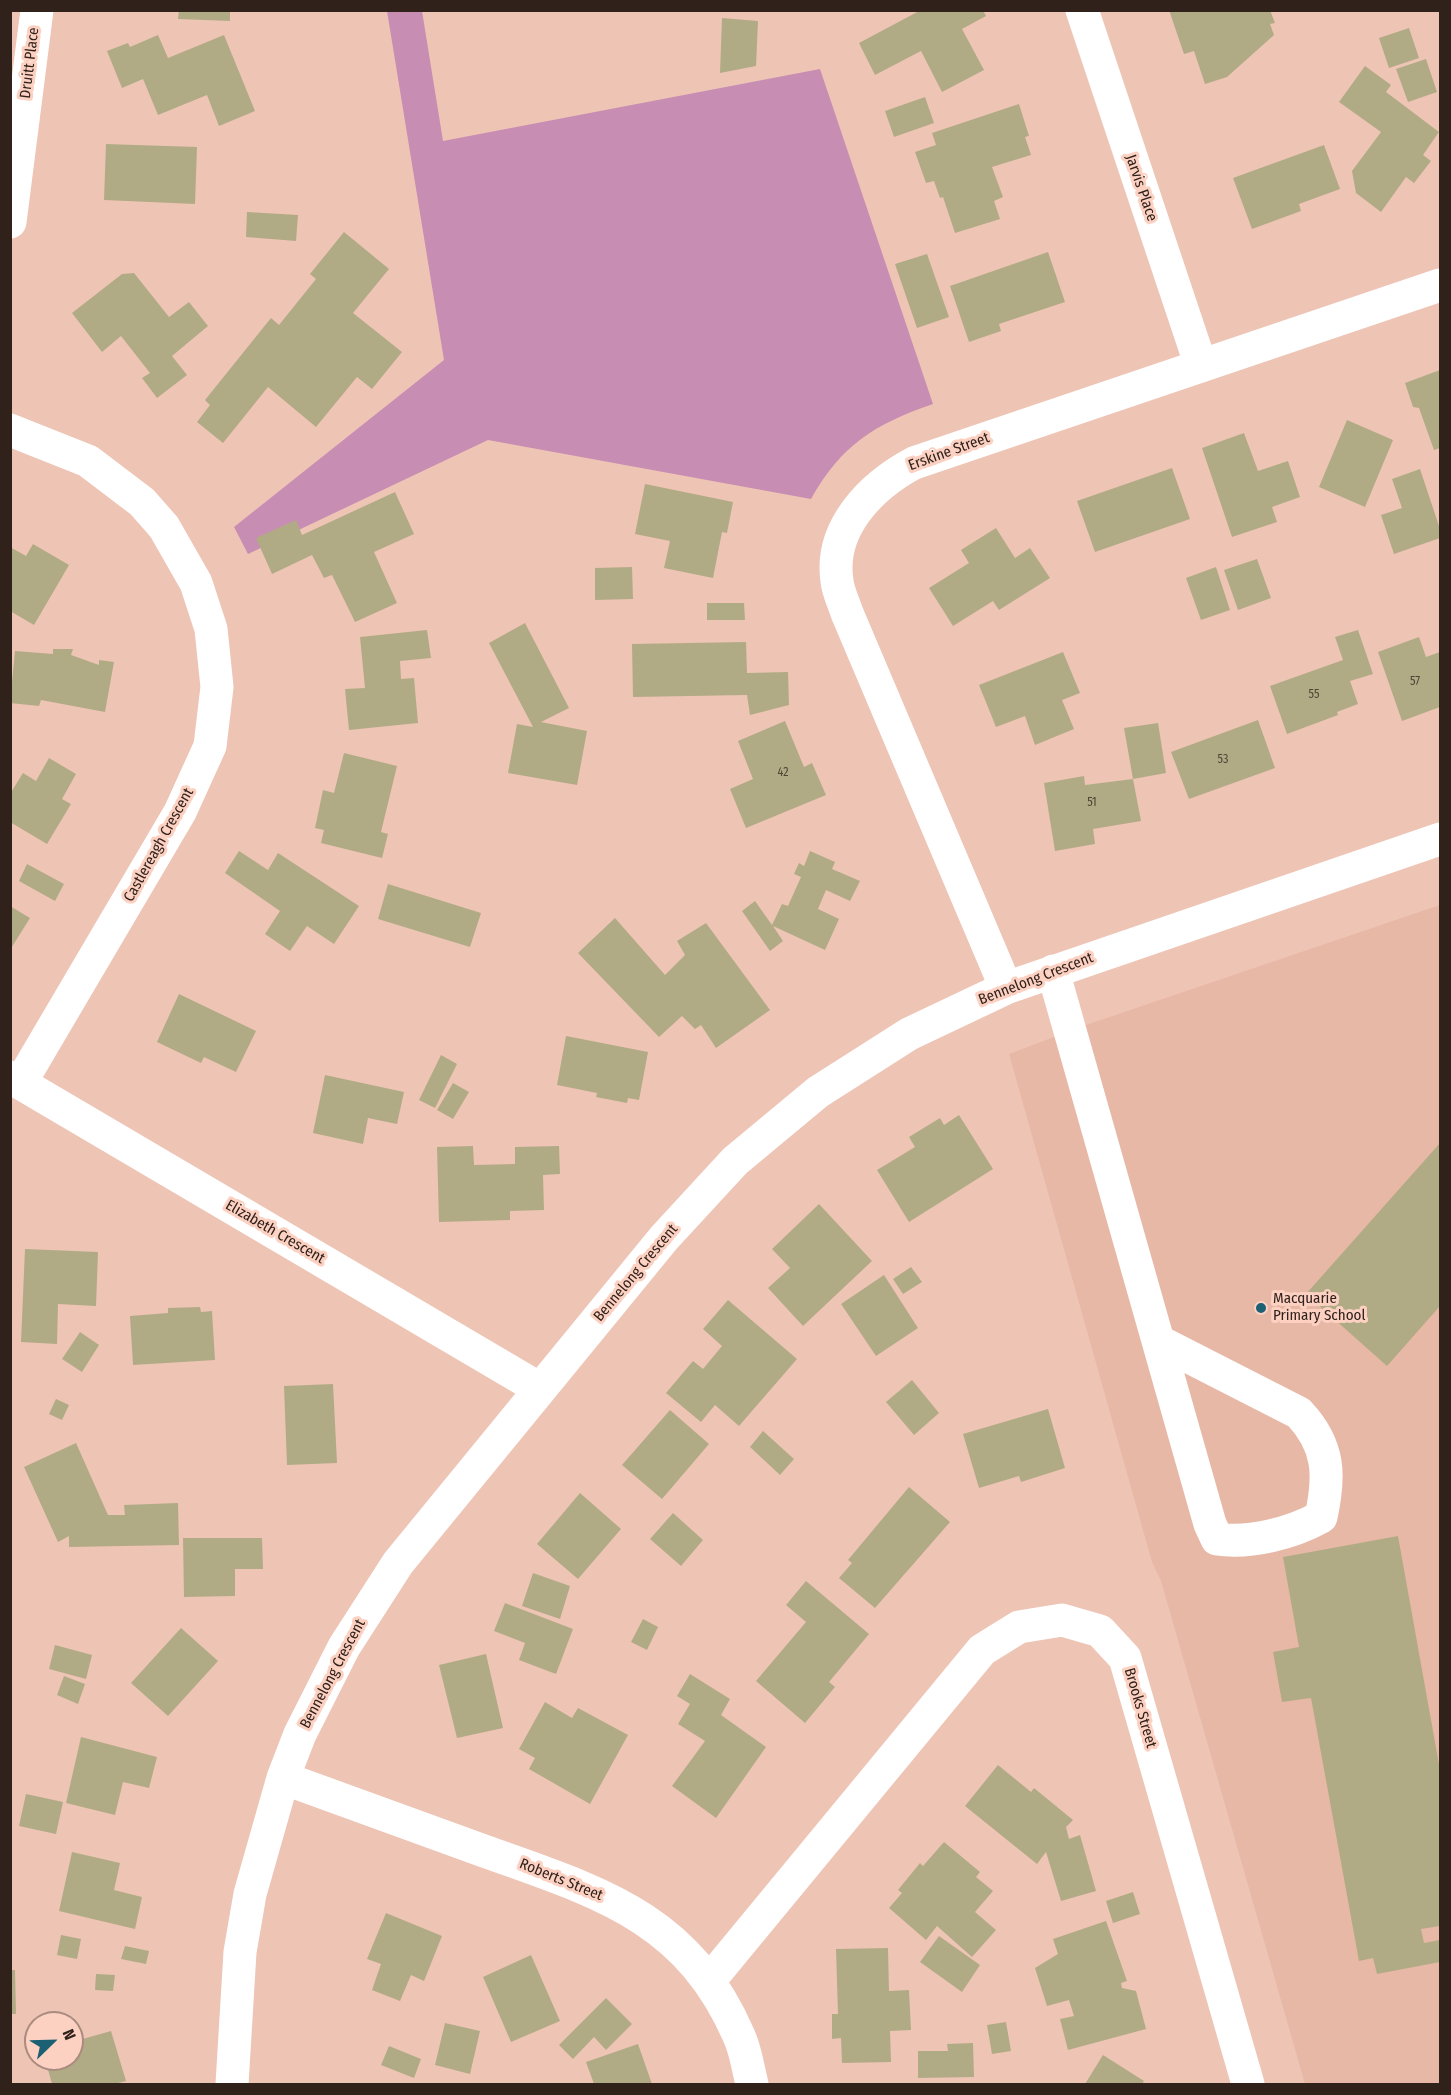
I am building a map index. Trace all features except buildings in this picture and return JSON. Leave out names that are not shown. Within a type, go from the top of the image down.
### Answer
[{"type":"street","name":"Druitt Place","points":[[10,222],[37,10]]},
{"type":"street","name":"Jarvis Place","points":[[1082,10],[1201,366]]},
{"type":"street","name":"Erskine Street","points":[[1006,988],[847,613],[837,581],[839,547],[845,530],[865,498],[896,473],[914,463],[1440,285]]},
{"type":"street","name":"Castlereagh Crescent","points":[[10,430],[88,461],[142,502],[164,527],[196,583],[211,629],[217,687],[210,746],[180,812],[16,1080]]},
{"type":"street","name":"Bennelong Crescent","points":[[232,2085],[240,1952],[250,1894],[283,1778],[300,1734],[344,1647],[398,1563],[664,1238],[735,1161],[818,1092],[909,1034],[1006,988],[1440,839]]},
{"type":"street","points":[[1053,971],[1158,1341],[1210,1524],[1217,1539],[1230,1541],[1298,1530],[1321,1517],[1328,1486],[1325,1459],[1312,1427],[1299,1413],[1158,1341]]},
{"type":"street","name":"Elizabeth Crescent","points":[[16,1080],[540,1389]]},
{"type":"street","name":"Brooks Street","points":[[710,1982],[982,1650],[1019,1627],[1062,1620],[1100,1631],[1125,1658],[1248,2085]]},
{"type":"street","name":"Roberts Street","points":[[283,1778],[586,1888],[644,1917],[690,1958],[710,1982],[740,2037],[752,2085]]},
{"type":"shaded area","points":[[387,11],[422,11],[443,141],[820,69],[933,404],[877,429],[847,450],[822,480],[811,499],[488,440],[248,554],[234,527],[444,360]]},
{"type":"shaded area","name":"Macquarie Primary School","points":[[1440,905],[1440,2084],[1305,2084],[1161,1581],[1152,1562],[1009,1054],[1080,1027]]},
{"type":"place","name":"Macquarie Primary School","points":[[1261,1308]]}]
